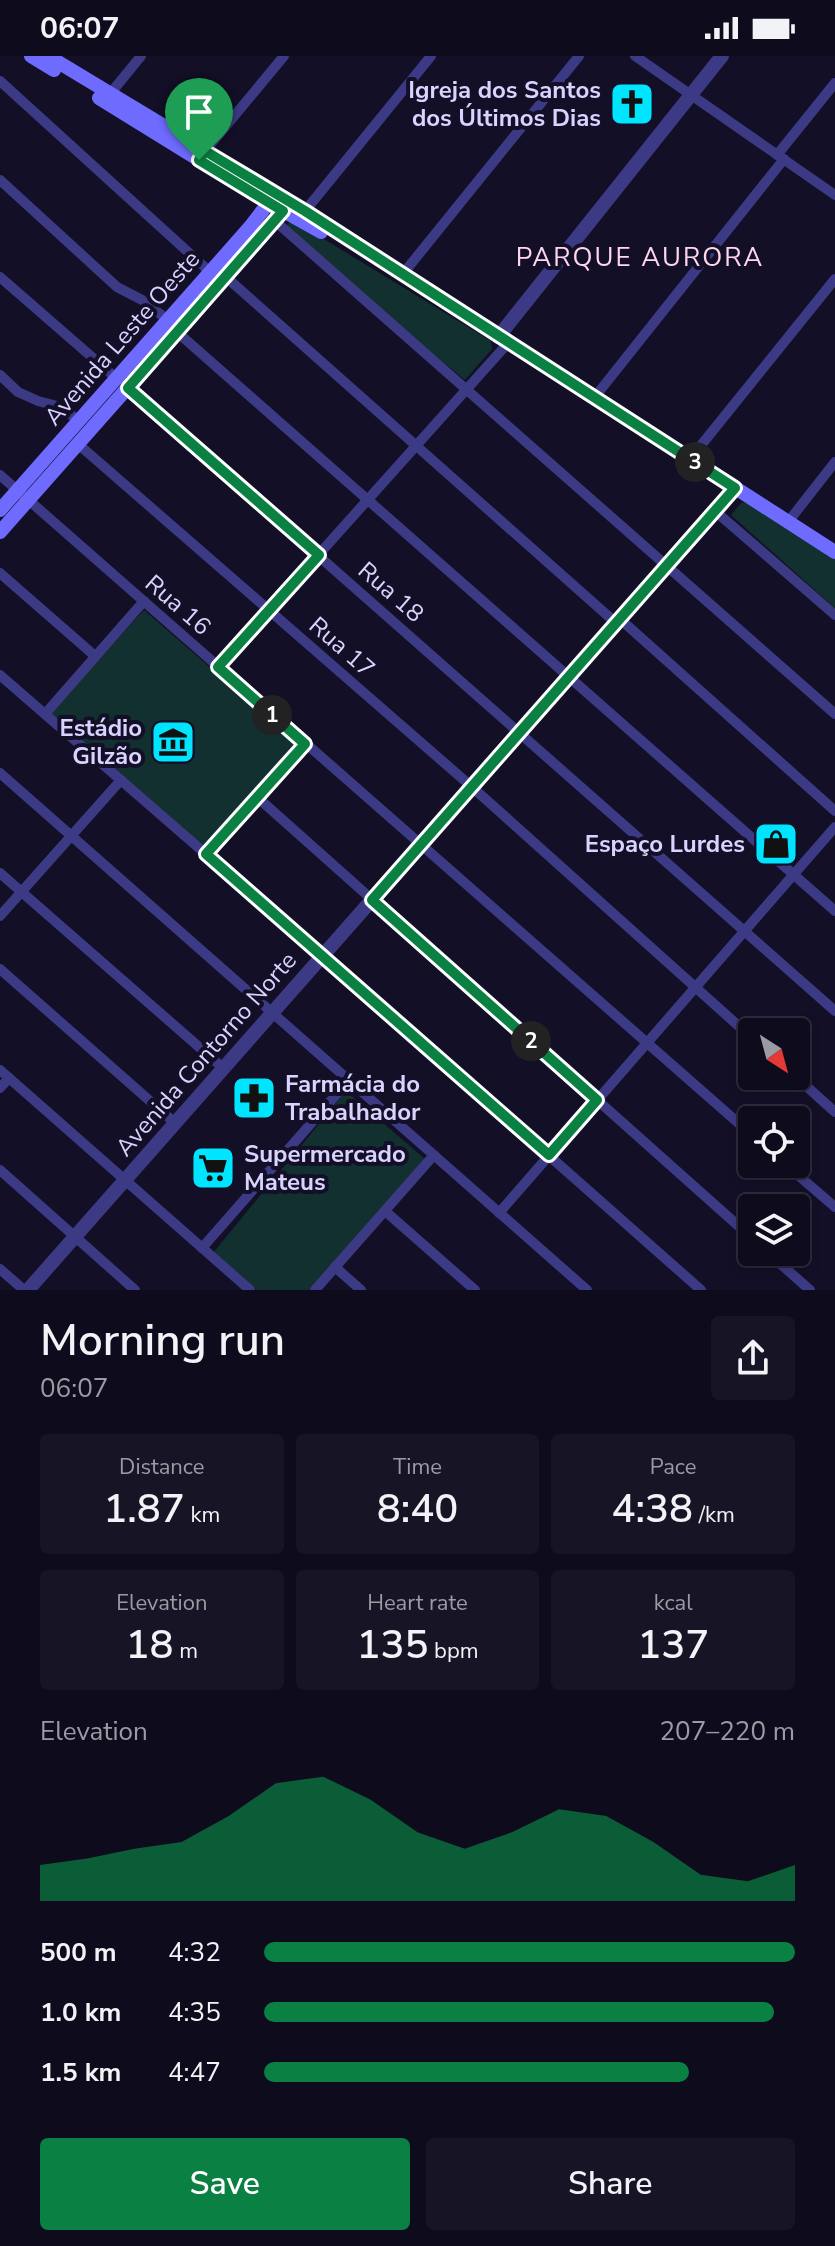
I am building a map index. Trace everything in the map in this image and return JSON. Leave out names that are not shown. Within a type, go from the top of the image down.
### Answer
[{"type":"main road","points":[[31,56],[272,198],[282,211],[402,275]]},
{"type":"main road","points":[[48,56],[202,155],[233,181],[255,206],[256,214],[250,227]]},
{"type":"main road","points":[[233,181],[272,198]]},
{"type":"main road","name":"Avenida Leste Oeste","points":[[0,510],[23,495],[78,444],[122,383],[172,326],[210,272],[272,198]]},
{"type":"main road","points":[[282,211],[305,211],[835,552]]},
{"type":"main road","name":"Avenida Leste Oeste","points":[[172,326],[226,277],[282,211]]},
{"type":"main road","name":"Avenida Leste Oeste","points":[[0,532],[23,495],[79,421],[122,383]]},
{"type":"street","points":[[110,94],[141,56]]},
{"type":"street","points":[[202,155],[284,56]]},
{"type":"street","points":[[305,211],[431,56]]},
{"type":"street","points":[[402,275],[579,56]]},
{"type":"street","points":[[635,56],[835,195]]},
{"type":"street","points":[[218,667],[467,389],[722,56]]},
{"type":"street","points":[[0,81],[210,272]]},
{"type":"street","points":[[594,398],[835,83]]},
{"type":"street","points":[[0,180],[117,287],[142,300],[172,326],[835,911]]},
{"type":"street","points":[[282,211],[467,389],[835,714]]},
{"type":"street","name":"Rua 18","points":[[0,277],[835,1011]]},
{"type":"street","points":[[226,277],[835,811]]},
{"type":"street","points":[[690,459],[835,279]]},
{"type":"street","points":[[0,375],[26,397],[61,407],[79,421]]},
{"type":"street","name":"Rua 17","points":[[78,444],[472,787],[738,1025]]},
{"type":"street","points":[[788,522],[835,462]]},
{"type":"street","name":"Rua 16","points":[[0,475],[738,1123]]},
{"type":"street","name":"Avenida Contorno Norte","points":[[26,1290],[735,488]]},
{"type":"street","points":[[715,511],[835,615]]},
{"type":"street","points":[[0,573],[95,656]]},
{"type":"street","points":[[45,714],[144,601]]},
{"type":"street","points":[[0,675],[701,1290]]},
{"type":"street","points":[[206,854],[305,744]]},
{"type":"street","points":[[0,773],[587,1290]]},
{"type":"street","points":[[0,916],[121,780]]},
{"type":"street","points":[[257,797],[738,1226]]},
{"type":"street","points":[[499,1213],[835,827]]},
{"type":"street","points":[[0,873],[223,1068]]},
{"type":"street","points":[[0,969],[175,1123]]},
{"type":"street","points":[[0,1088],[4,1074],[250,1290]]},
{"type":"street","points":[[202,1248],[349,1080]]},
{"type":"street","points":[[810,1090],[835,1112]]},
{"type":"street","points":[[315,1290],[434,1155]]},
{"type":"street","points":[[0,1170],[135,1290]]},
{"type":"street","points":[[801,1178],[835,1207]]},
{"type":"street","points":[[385,1211],[475,1290]]},
{"type":"street","points":[[783,1266],[810,1290]]},
{"type":"street","points":[[335,1267],[361,1290]]},
{"type":"street","points":[[0,1269],[26,1290]]},
{"type":"green space","points":[[291,219],[491,341],[492,349],[465,380],[376,307],[287,226]]},
{"type":"green space","points":[[749,502],[835,558],[835,608],[731,515],[741,503]]},
{"type":"green space","points":[[144,610],[296,742],[203,846],[50,712]]},
{"type":"green space","points":[[346,1091],[425,1159],[309,1290],[257,1290],[213,1253]]},
{"type":"place","name":"Igreja dos Santos dos Últimos Dias","points":[[632,104]]},
{"type":"place","name":"Estádio Gilzão","points":[[173,742]]},
{"type":"place","name":"Espaço Lurdes","points":[[776,844]]},
{"type":"place","name":"Farmácia do Trabalhador","points":[[254,1098]]},
{"type":"place","name":"Supermercado Mateus","points":[[213,1168]]},
{"type":"district","name":"PARQUE AURORA","points":[[640,257]]},
{"type":"route","points":[[205,151],[299,207],[735,488],[372,900],[597,1100],[549,1155],[206,854],[305,744],[218,667],[319,555],[128,388],[283,211],[199,160],[205,151]]}]
